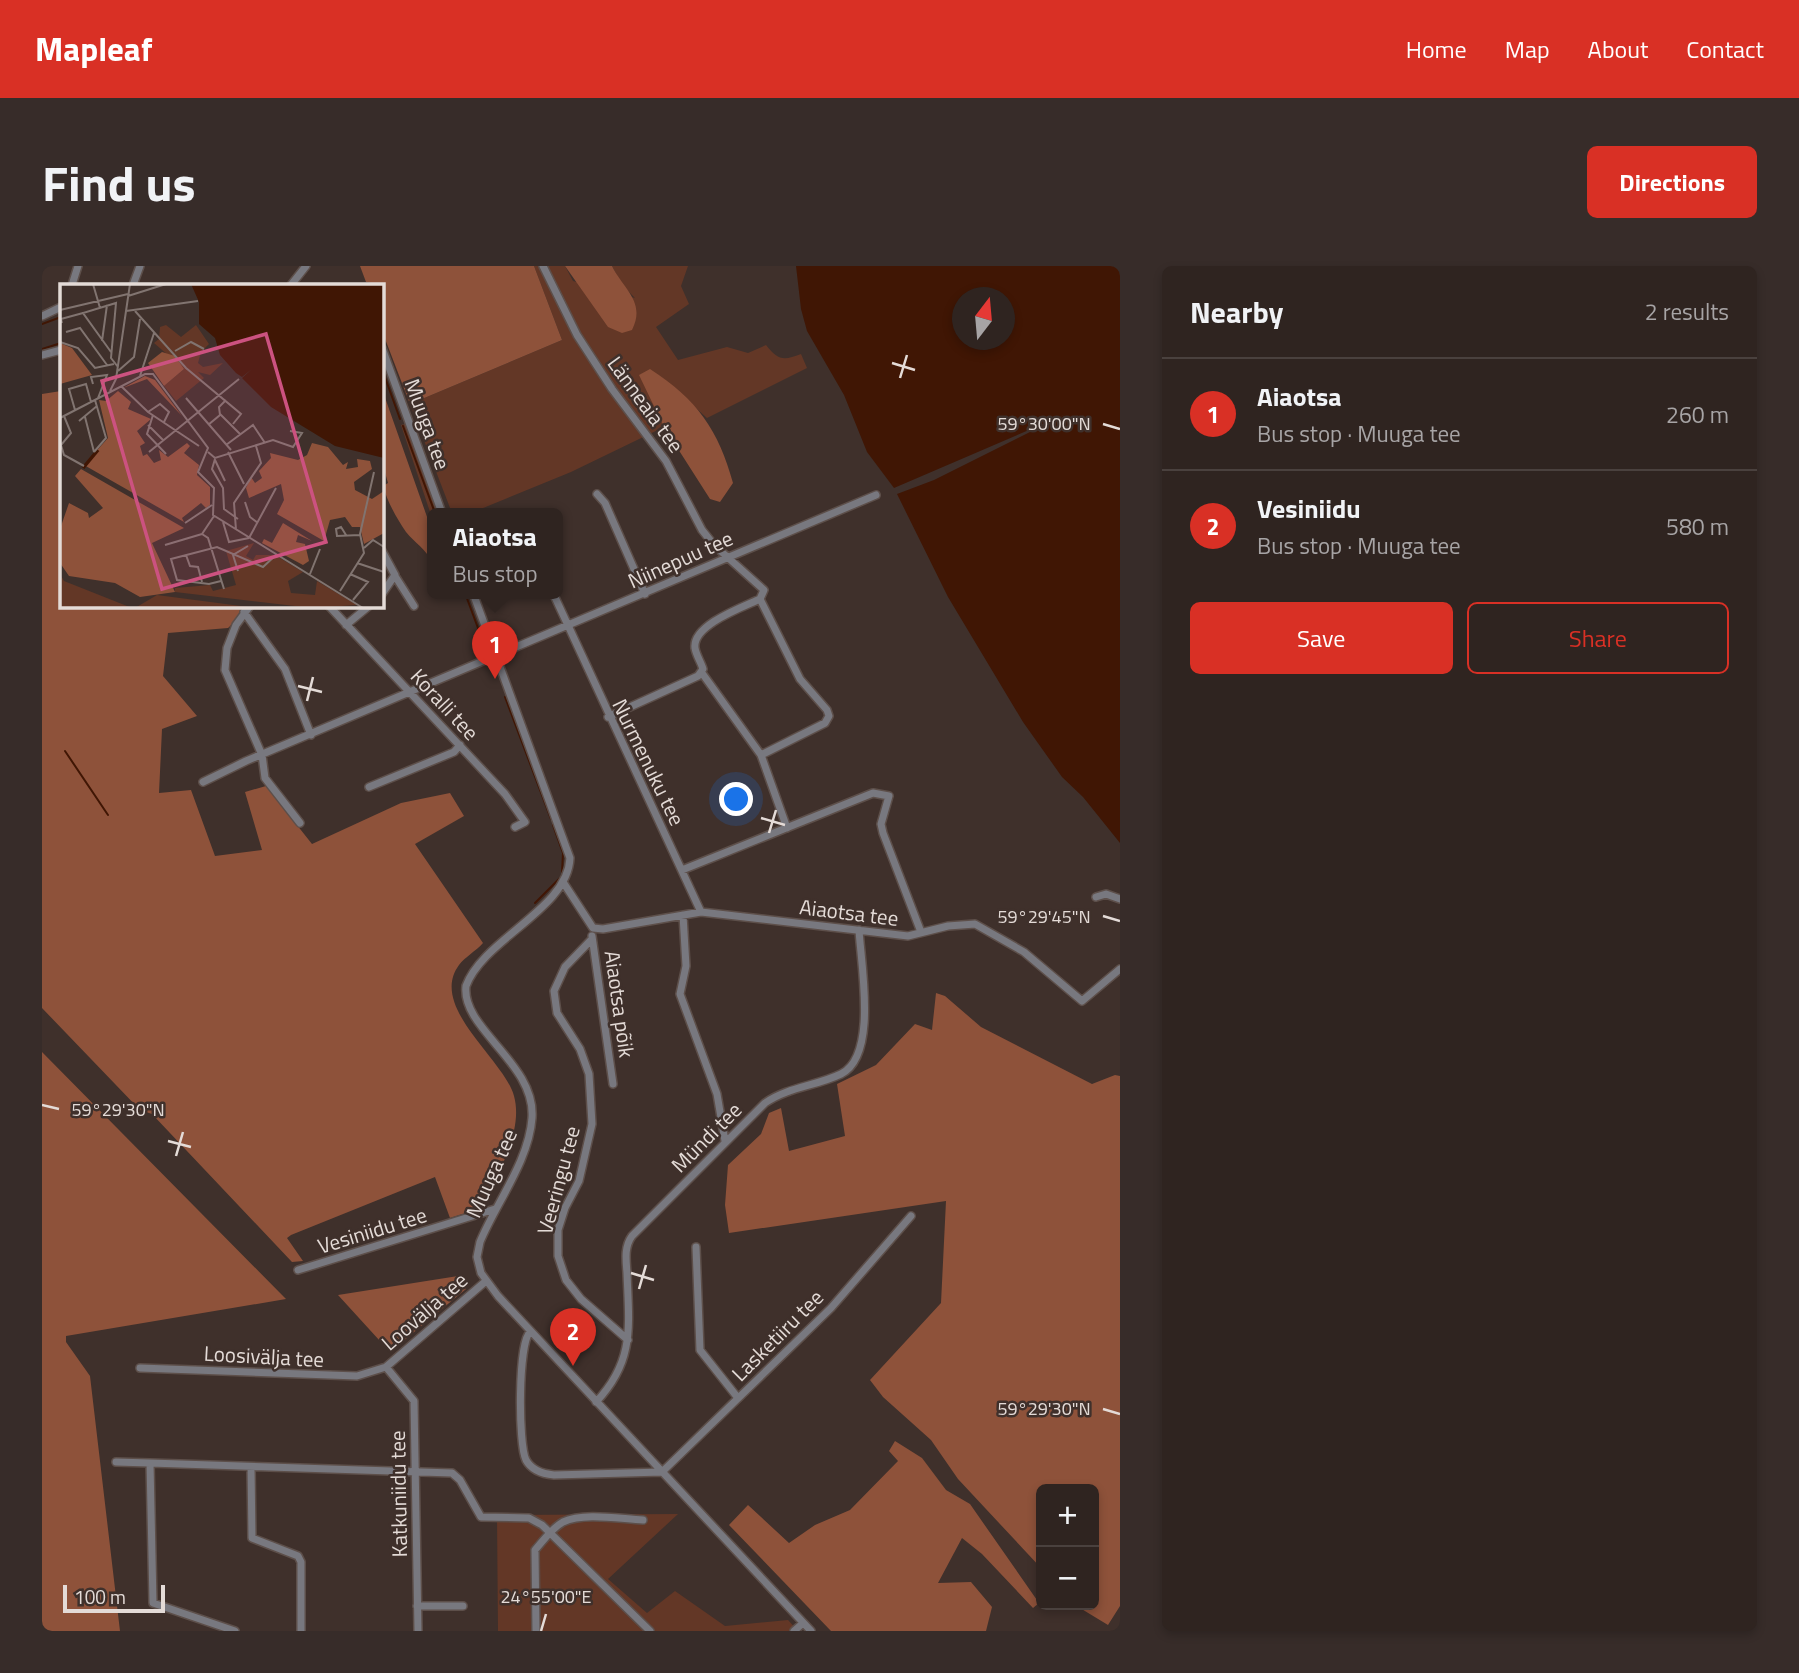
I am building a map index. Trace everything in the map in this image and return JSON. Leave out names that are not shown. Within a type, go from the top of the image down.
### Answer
[{"type":"street","points":[[72,284],[78,266]]},
{"type":"street","points":[[132,284],[140,266]]},
{"type":"street","points":[[292,284],[306,266]]},
{"type":"street","name":"Länneaia tee","points":[[543,266],[577,335],[612,389],[666,461],[702,530],[764,590],[760,599]]},
{"type":"street","points":[[42,316],[60,307]]},
{"type":"street","points":[[42,355],[60,350]]},
{"type":"street","name":"Muuga tee","points":[[383,351],[440,508]]},
{"type":"street","points":[[597,494],[605,503],[645,594]]},
{"type":"street","name":"Niinepuu tee","points":[[203,782],[876,495]]},
{"type":"street","points":[[383,553],[414,606]]},
{"type":"street","points":[[383,593],[395,575]]},
{"type":"street","points":[[475,599],[568,850],[569,865],[563,882],[593,928]]},
{"type":"street","name":"Nurmenuku tee","points":[[555,599],[566,627],[701,912]]},
{"type":"street","points":[[761,755],[825,723],[829,716],[800,678],[760,599],[704,627],[695,649],[702,673],[761,755],[787,828]]},
{"type":"street","points":[[249,607],[227,648],[225,670],[262,755],[268,784],[300,823]]},
{"type":"street","name":"Koralli tee","points":[[330,607],[460,745],[520,814],[525,821],[515,827]]},
{"type":"street","points":[[346,625],[368,607]]},
{"type":"street","points":[[244,612],[285,669],[311,735]]},
{"type":"street","points":[[608,717],[702,673]]},
{"type":"street","points":[[369,787],[454,752],[460,745]]},
{"type":"street","points":[[682,870],[873,793],[888,796],[881,824],[883,833],[921,932]]},
{"type":"street","name":"Muuga tee","points":[[563,882],[481,962],[466,986],[469,1007],[525,1082],[531,1102],[529,1136],[477,1252],[481,1273],[530,1332],[811,1631]]},
{"type":"street","points":[[1096,897],[1106,894],[1120,899]]},
{"type":"street","name":"Aiaotsa tee","points":[[593,928],[701,912],[908,936],[975,924],[1024,953],[1082,1001],[1120,969]]},
{"type":"street","points":[[683,915],[686,965],[680,994],[717,1094],[725,1141]]},
{"type":"street","name":"Aiaotsa põik","points":[[593,928],[592,939],[613,1084]]},
{"type":"street","name":"Mündi tee","points":[[596,1402],[621,1369],[628,1340],[628,1241],[725,1141],[775,1096],[817,1083],[849,1068],[863,1044],[865,1032],[859,930]]},
{"type":"street","name":"Veeringu tee","points":[[592,939],[565,967],[554,990],[557,1013],[580,1049],[589,1074],[592,1124],[579,1181],[565,1208],[558,1230],[558,1256],[566,1280],[581,1299],[628,1340]]},
{"type":"street","name":"Vesiniidu tee","points":[[298,1270],[495,1209]]},
{"type":"street","name":"Lasketiiru tee","points":[[662,1472],[831,1308],[911,1216]]},
{"type":"street","points":[[696,1247],[700,1350],[738,1398]]},
{"type":"street","name":"Loovälja tee","points":[[386,1367],[486,1281]]},
{"type":"street","points":[[530,1332],[523,1343],[522,1413],[522,1447],[530,1465],[545,1474],[554,1475],[662,1472]]},
{"type":"street","name":"Loosivälja tee","points":[[140,1368],[348,1377],[386,1367]]},
{"type":"street","name":"Katkuniidu tee","points":[[386,1367],[414,1401],[418,1631]]},
{"type":"street","points":[[116,1462],[452,1473],[460,1480],[481,1517],[529,1518],[550,1533],[650,1631]]},
{"type":"street","points":[[150,1463],[153,1603],[235,1631]]},
{"type":"street","points":[[251,1467],[252,1538],[298,1556],[301,1562],[301,1631]]},
{"type":"street","points":[[536,1631],[535,1550],[550,1533],[573,1518],[643,1520]]},
{"type":"street","points":[[417,1606],[463,1606]]},
{"type":"street","points":[[794,1631],[803,1623]]},
{"type":"shaded area","points":[[360,266],[534,266],[562,340],[410,404],[383,334],[383,284],[366,282]]},
{"type":"shaded area","points":[[534,266],[565,266],[573,281],[635,298],[622,285],[612,266],[688,266],[681,286],[689,304],[656,327],[678,360],[727,347],[748,353],[766,345],[781,358],[801,354],[807,368],[707,418],[661,377],[659,415],[664,427],[571,472],[483,508],[450,508],[410,404],[562,340]]},
{"type":"shaded area","points":[[565,266],[612,266],[635,304],[636,320],[632,330],[622,333],[608,327]]},
{"type":"shaded area","points":[[796,266],[1120,266],[1120,843],[1083,797],[1062,777],[1023,722],[948,597],[897,494],[934,480],[1066,414],[894,488],[867,452],[844,395],[807,331],[801,309]]},
{"type":"shaded area","points":[[650,369],[681,392],[693,405],[721,447],[733,483],[720,502],[710,499],[664,427],[639,375]]},
{"type":"shaded area","points":[[60,391],[60,607],[250,607],[228,628],[168,633],[163,676],[197,716],[162,729],[159,793],[191,790],[215,856],[262,850],[245,792],[266,786],[312,844],[401,803],[450,793],[464,816],[415,844],[483,943],[459,965],[452,981],[453,998],[460,1015],[507,1081],[514,1096],[516,1110],[512,1139],[481,1208],[450,1218],[435,1177],[291,1235],[287,1238],[303,1261],[292,1262],[152,1114],[140,1110],[42,1008],[42,394]]},
{"type":"shaded area","points":[[383,392],[427,517],[427,553],[409,536],[390,504],[383,486],[388,483],[383,466]]},
{"type":"shaded area","points":[[405,424],[437,508],[429,508],[401,425]]},
{"type":"shaded area","points":[[936,993],[945,996],[981,1027],[1092,1084],[1115,1075],[1120,1076],[1120,1606],[1108,1625],[1083,1610],[1099,1610],[1099,1484],[1036,1484],[1036,1563],[958,1479],[931,1440],[883,1397],[870,1380],[941,1303],[946,1201],[729,1233],[725,1205],[728,1165],[761,1134],[769,1113],[781,1108],[789,1151],[845,1136],[837,1084],[876,1065],[915,1024],[932,1030]]},
{"type":"shaded area","points":[[42,1052],[286,1299],[66,1336],[66,1342],[90,1376],[120,1631],[42,1631]]},
{"type":"shaded area","points":[[458,1276],[466,1289],[390,1352],[338,1295]]},
{"type":"shaded area","points":[[895,1441],[922,1458],[946,1490],[970,1504],[1036,1599],[1036,1606],[1033,1608],[982,1554],[962,1538],[938,1583],[971,1582],[992,1607],[986,1631],[831,1631],[729,1525],[748,1505],[789,1543],[815,1525],[850,1510],[898,1461],[889,1451]]},
{"type":"shaded area","points":[[678,1514],[608,1579],[647,1613],[675,1591],[725,1626],[788,1620],[798,1631],[498,1631],[497,1515]]},
{"type":"waterway","points":[[42,324],[60,317]]},
{"type":"waterway","points":[[42,349],[60,343]]},
{"type":"waterway","points":[[383,372],[400,419]]},
{"type":"waterway","points":[[403,426],[433,508]]},
{"type":"waterway","points":[[467,599],[485,647]]},
{"type":"waterway","points":[[505,697],[551,819]]},
{"type":"waterway","points":[[65,751],[108,815]]},
{"type":"waterway","points":[[553,825],[563,853],[562,872]]},
{"type":"waterway","points":[[535,903],[560,878]]},
{"type":"place","name":"Aiaotsa","points":[[495,679]]},
{"type":"place","name":"Vesiniidu","points":[[573,1366]]}]
